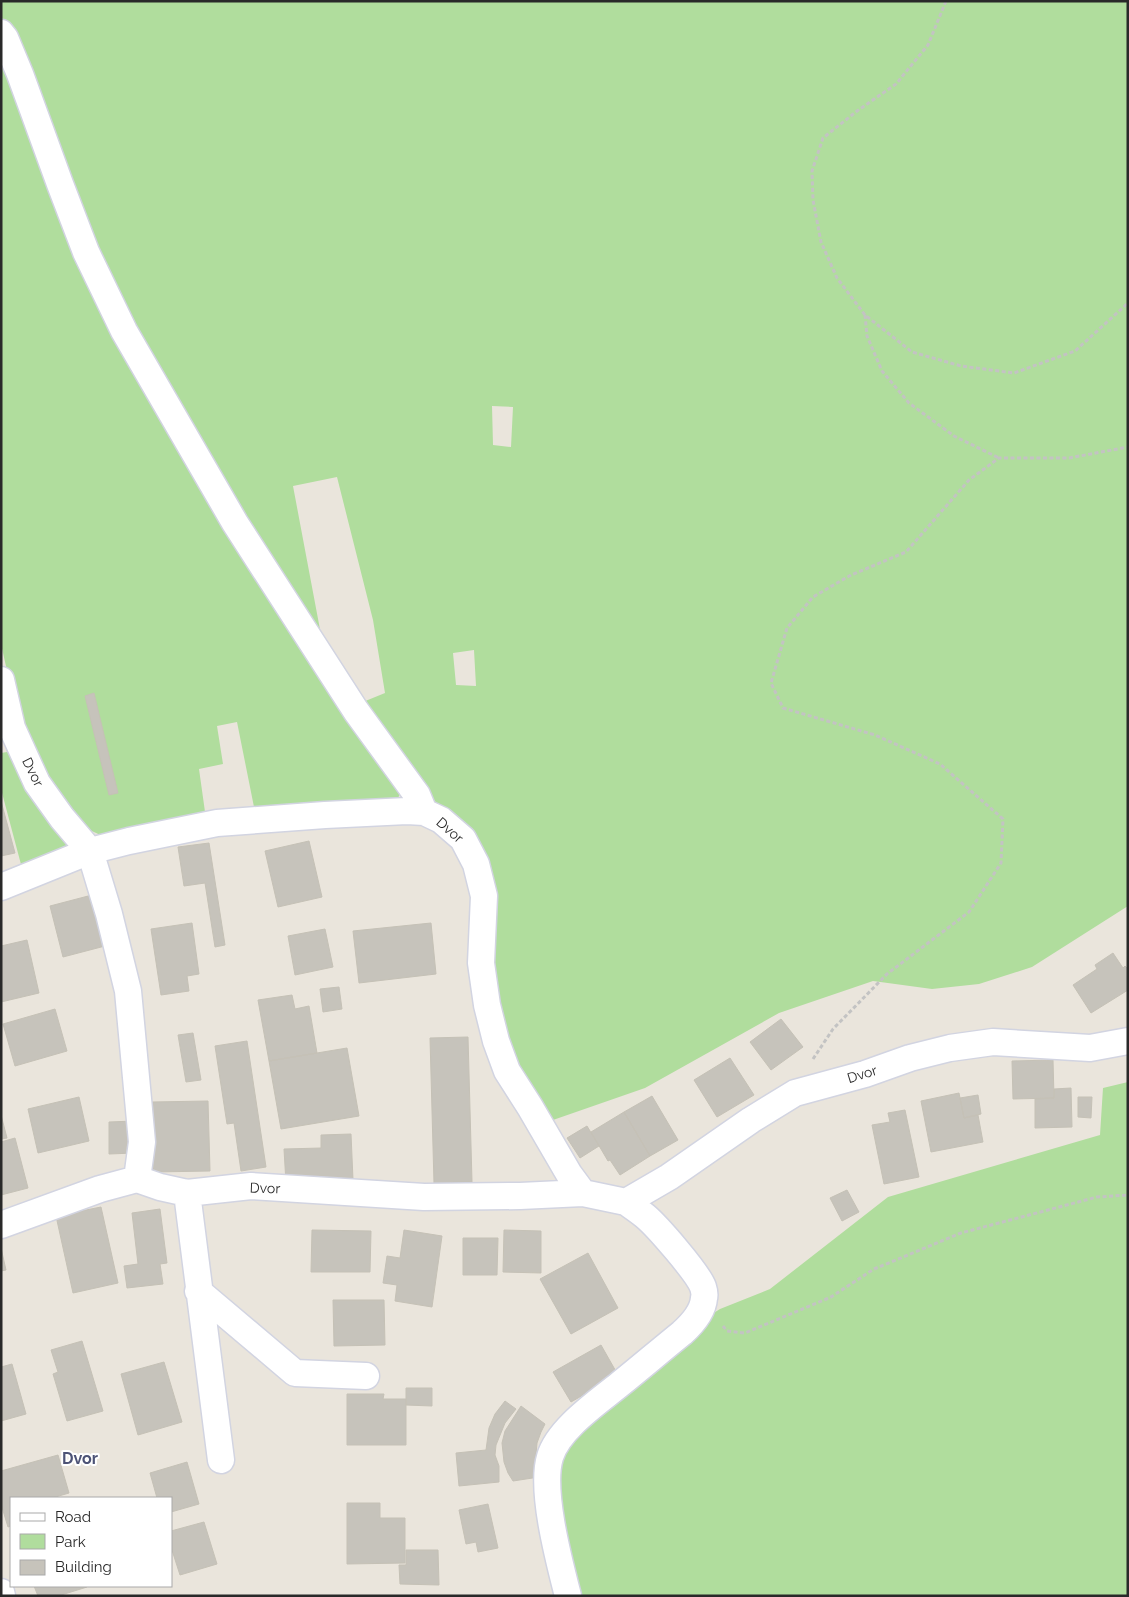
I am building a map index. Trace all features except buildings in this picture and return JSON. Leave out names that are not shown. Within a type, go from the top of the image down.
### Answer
[{"type":"street","points":[[1,33],[5,38],[20,74],[86,252],[124,331],[235,523],[356,711],[417,795],[424,812]]},
{"type":"street","name":"Dvor","points":[[1,680],[12,728],[37,783],[62,818],[90,851],[109,914],[128,991],[142,1142],[137,1179],[160,1188],[187,1193],[251,1186],[424,1197],[583,1193],[626,1202],[646,1216],[669,1242],[703,1287],[704,1298],[701,1310],[692,1323],[580,1416],[563,1434],[550,1456],[546,1482],[559,1562],[568,1596]]},
{"type":"street","name":"Dvor","points":[[1,887],[90,851],[217,823],[407,811],[424,812],[441,820],[463,839],[476,864],[484,896],[481,963],[487,1005],[496,1041],[507,1071],[569,1174],[583,1193]]},
{"type":"street","name":"Dvor","points":[[626,1202],[669,1177],[751,1120],[795,1093],[866,1074],[910,1058],[950,1048],[993,1042],[1090,1048],[1128,1041]]},
{"type":"street","points":[[1,1225],[100,1189],[137,1179]]},
{"type":"street","points":[[187,1193],[220,1460]]},
{"type":"street","points":[[198,1291],[295,1373],[366,1376]]},
{"type":"path","points":[[946,1],[928,45],[896,84],[823,138],[812,171],[813,200],[821,242],[837,278],[865,315],[912,352],[961,366],[1014,373],[1075,351],[1128,303]]},
{"type":"path","points":[[865,315],[867,336],[882,371],[909,403],[954,436],[999,458],[1069,458],[1128,447]]},
{"type":"path","points":[[795,1093],[813,1059],[833,1029],[886,974],[969,912],[1001,863],[1003,819],[940,764],[875,735],[783,708],[771,683],[787,628],[813,597],[851,575],[906,552],[969,480],[999,458]]},
{"type":"path","points":[[720,1320],[727,1331],[745,1333],[831,1297],[874,1269],[961,1233],[1097,1198],[1128,1195]]},
{"type":"green space","points":[[1,1],[1128,1],[1128,906],[1032,967],[979,984],[932,989],[873,981],[779,1013],[645,1088],[553,1120],[511,1066],[493,985],[490,921],[441,809],[358,704],[385,693],[373,620],[337,477],[293,486],[325,656],[128,320],[1,25]],"holes":[[[492,406],[513,407],[511,447],[493,445]],[[474,650],[476,686],[456,685],[453,653]]]},
{"type":"green space","points":[[1,47],[61,208],[404,786],[395,804],[255,812],[237,722],[217,726],[223,764],[199,769],[206,819],[105,837],[85,828],[68,812],[19,724],[1,644]]},
{"type":"green space","points":[[1,732],[67,838],[67,848],[23,872],[1,789],[1,753],[7,752]]},
{"type":"green space","points":[[1128,1082],[1128,1596],[575,1596],[558,1537],[560,1450],[701,1321],[720,1309],[770,1289],[888,1197],[1100,1135],[1103,1088]]},
{"type":"district","name":"Dvor","points":[[80,1458]]}]
